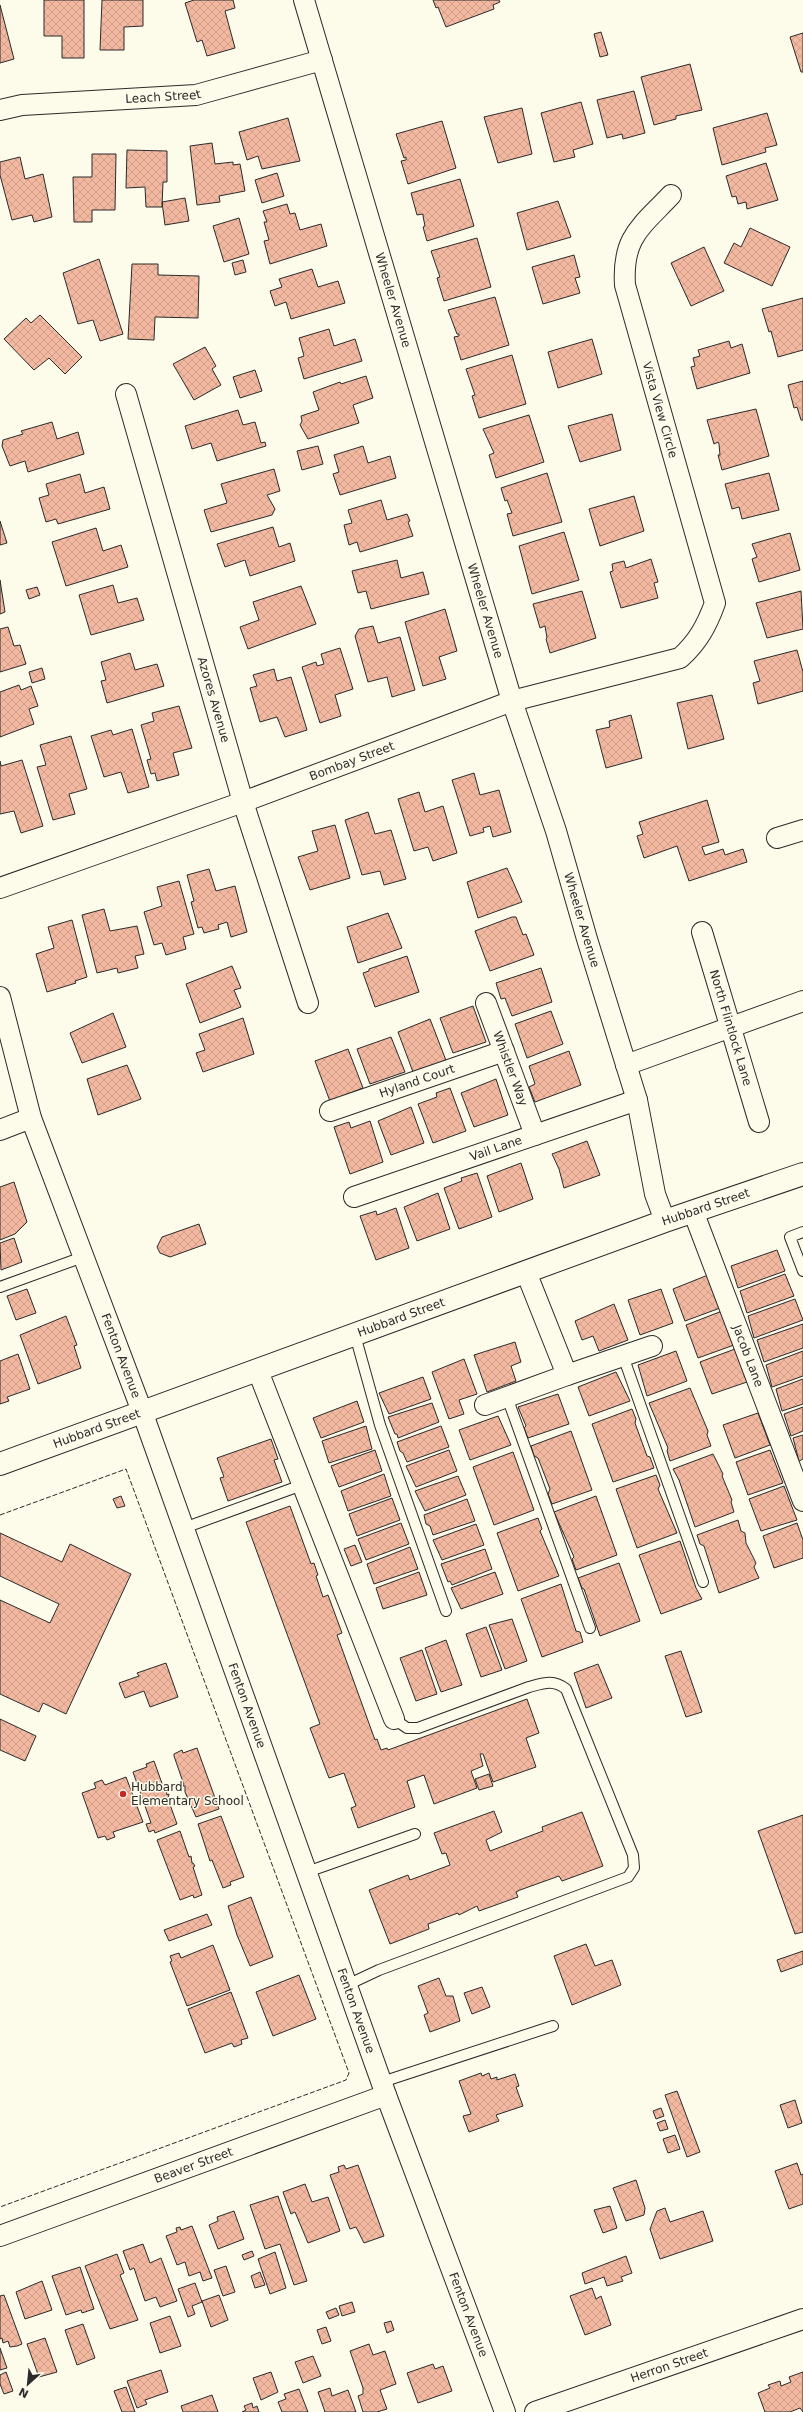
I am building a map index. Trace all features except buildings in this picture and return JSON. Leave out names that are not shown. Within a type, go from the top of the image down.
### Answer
[{"type":"main road","name":"Hubbard Street","points":[[0,1464],[143,1414],[665,1221],[803,1174]]},
{"type":"street","name":"Wheeler Avenue","points":[[304,0],[512,701],[556,831],[637,1100],[655,1194],[665,1221]]},
{"type":"street","name":"Leach Street","points":[[0,110],[22,105],[196,94],[322,60]]},
{"type":"street","name":"Vista View Circle","points":[[671,195],[632,236],[624,265],[624,278],[715,603],[701,636]]},
{"type":"street","name":"Azores Avenue","points":[[126,394],[243,802],[308,1003]]},
{"type":"street","name":"Bombay Street","points":[[0,888],[243,802],[512,701],[680,658],[701,636]]},
{"type":"street","points":[[777,838],[803,830]]},
{"type":"street","name":"North Flintlock Lane","points":[[702,932],[759,1122]]},
{"type":"street","name":"Fenton Avenue","points":[[0,997],[31,1118],[143,1414],[384,2089],[505,2412]]},
{"type":"street","points":[[626,1065],[803,1000]]},
{"type":"street","name":"Whistler Way","points":[[486,1003],[536,1135]]},
{"type":"street","name":"Hyland Court","points":[[330,1111],[504,1051]]},
{"type":"street","name":"Vail Lane","points":[[354,1197],[637,1100]]},
{"type":"street","points":[[0,1130],[31,1118]]},
{"type":"street","name":"Jacob Lane","points":[[693,1211],[803,1501]]},
{"type":"street","points":[[526,1272],[567,1375]]},
{"type":"street","points":[[486,1405],[652,1346]]},
{"type":"street","points":[[258,1371],[394,1719]]},
{"type":"street","name":"Beaver Street","points":[[0,2236],[384,2089]]},
{"type":"street","name":"Herron Street","points":[[535,2412],[803,2320]]},
{"type":"lane","points":[[803,1232],[790,1237],[803,1271]]},
{"type":"lane","points":[[0,1287],[83,1257]]},
{"type":"lane","points":[[355,1335],[380,1425],[446,1611]]},
{"type":"lane","points":[[623,1356],[703,1582]]},
{"type":"lane","points":[[507,1397],[590,1628]]},
{"type":"lane","points":[[184,1528],[302,1485]]},
{"type":"lane","points":[[347,1985],[379,1970],[628,1877],[634,1868],[633,1855],[566,1689],[558,1683],[547,1682],[529,1687],[418,1728],[407,1728],[394,1719]]},
{"type":"lane","points":[[307,1872],[415,1834]]},
{"type":"lane","points":[[384,2089],[553,2026]]},
{"type":"fence","points":[[0,1515],[126,1469],[349,2073],[346,2080],[0,2207]]},
{"type":"place","name":"Hubbard Elementary School","points":[[123,1794]]}]
